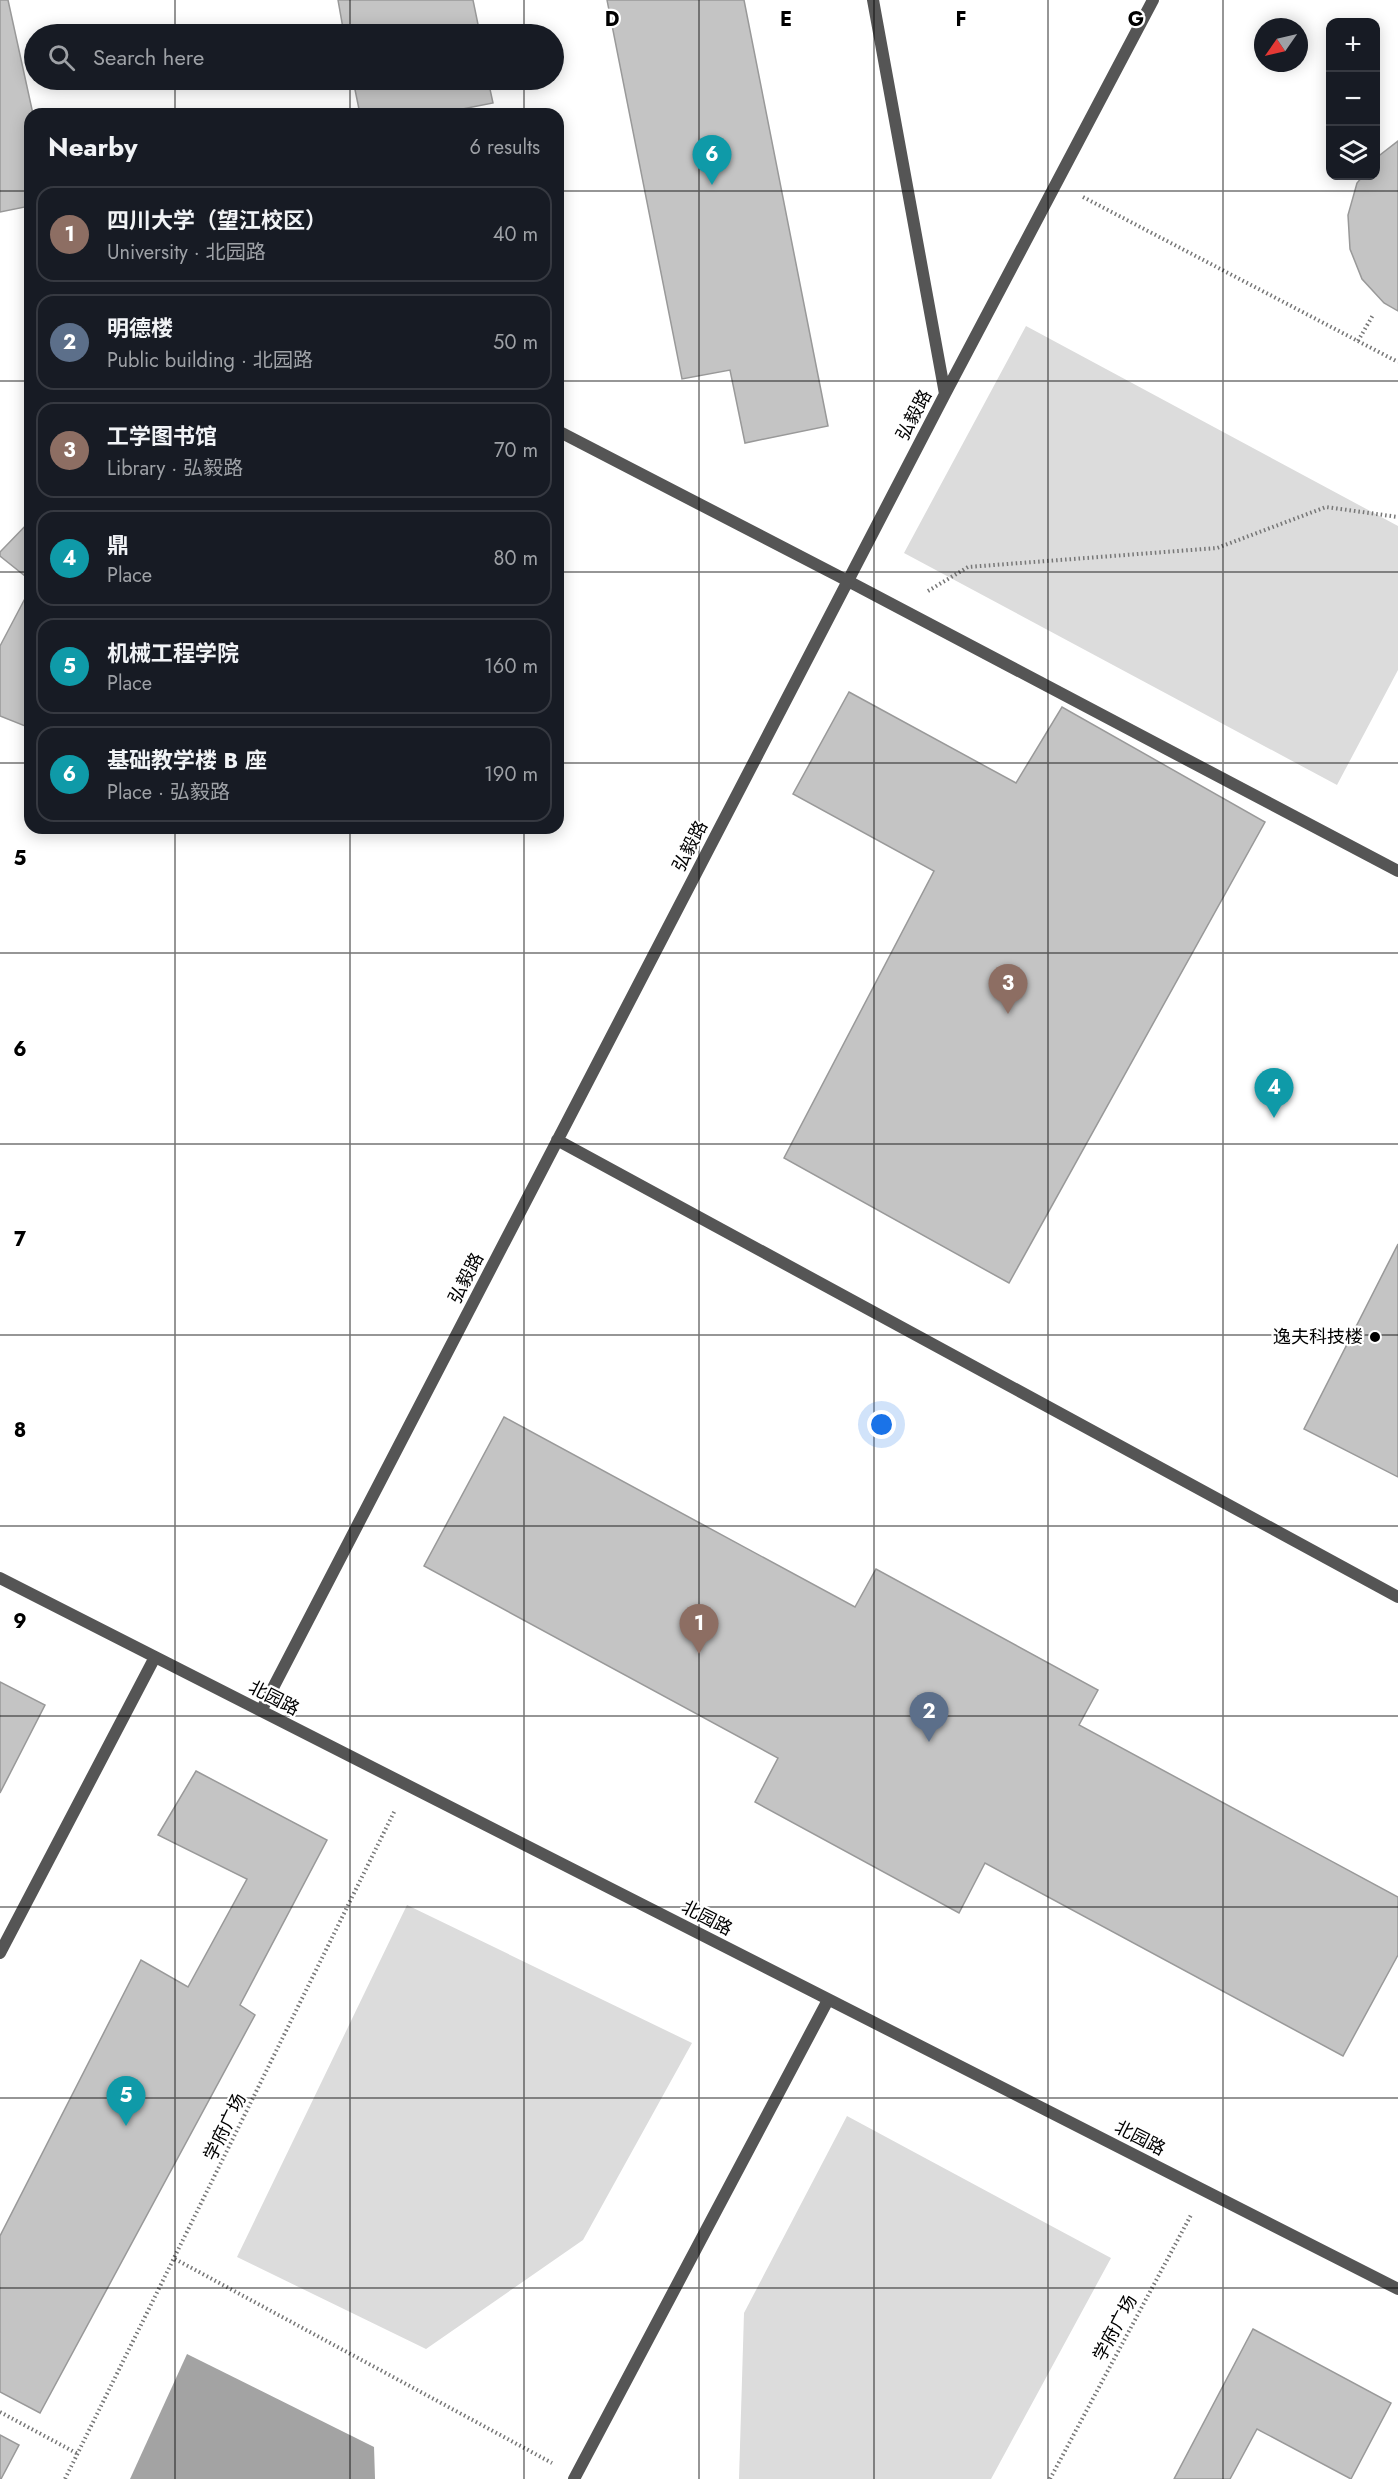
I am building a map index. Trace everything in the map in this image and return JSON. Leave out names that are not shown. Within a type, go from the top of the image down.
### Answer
[{"type":"street","points":[[873,0],[945,394]]},
{"type":"street","name":"弘毅路","points":[[261,1712],[945,394],[1153,0]]},
{"type":"street","points":[[564,434],[1398,871]]},
{"type":"street","points":[[557,1140],[1398,1597]]},
{"type":"street","name":"北园路","points":[[0,1578],[1398,2289]]},
{"type":"street","points":[[0,1953],[155,1658]]},
{"type":"street","points":[[575,2477],[828,2000]]},
{"type":"path","points":[[1056,183],[1398,362]]},
{"type":"path","points":[[1358,341],[1373,315]]},
{"type":"path","points":[[899,608],[968,567],[1216,548],[1326,507],[1398,517]]},
{"type":"path","name":"学府广场","points":[[65,2479],[407,1785]]},
{"type":"path","name":"学府广场","points":[[1050,2479],[1204,2190]]},
{"type":"path","points":[[175,2259],[575,2477]]},
{"type":"path","points":[[0,2412],[78,2454]]},
{"type":"shaded area","points":[[1026,326],[1398,526],[1398,670],[1337,785],[904,553]]},
{"type":"shaded area","points":[[407,1905],[692,2043],[583,2240],[426,2349],[237,2257]]},
{"type":"shaded area","points":[[847,2116],[1111,2258],[991,2479],[739,2479],[744,2313]]},
{"type":"shaded area","points":[[187,2354],[374,2447],[375,2479],[130,2479]]},
{"type":"building","points":[[0,0],[8,0],[24,73],[24,90],[28,90],[32,108],[24,108],[24,207],[0,212]]},
{"type":"building","points":[[338,0],[473,0],[478,24],[342,24]]},
{"type":"building","points":[[607,0],[744,0],[828,426],[745,443],[730,370],[682,379]]},
{"type":"building","points":[[355,90],[490,90],[493,103],[468,108],[359,108]]},
{"type":"building","points":[[1398,141],[1398,311],[1384,303],[1362,279],[1350,249],[1348,215],[1357,183],[1360,180],[1380,180],[1380,155]]},
{"type":"building","points":[[24,527],[24,575],[0,556],[0,552]]},
{"type":"building","points":[[24,600],[24,726],[0,716],[0,646]]},
{"type":"building","points":[[849,692],[1016,783],[1062,707],[1265,822],[1009,1283],[784,1158],[934,871],[793,794]]},
{"type":"building","name":"逸夫科技楼","points":[[1398,1244],[1398,1477],[1304,1429]]},
{"type":"building","points":[[504,1417],[855,1607],[876,1569],[1098,1690],[1079,1725],[1398,1897],[1398,1955],[1343,2056],[985,1863],[959,1913],[755,1802],[778,1758],[424,1566]]},
{"type":"building","points":[[0,1682],[45,1705],[0,1793]]},
{"type":"building","points":[[196,1771],[327,1840],[240,2005],[255,2015],[40,2413],[0,2392],[0,2236],[141,1960],[188,1987],[247,1879],[158,1835]]},
{"type":"building","points":[[1253,2329],[1391,2403],[1351,2479],[1257,2429],[1230,2479],[1174,2479]]},
{"type":"building","points":[[0,2435],[19,2445],[1,2479],[0,2479]]},
{"type":"place","name":"基础教学楼 B 座","points":[[712,185]]},
{"type":"place","name":"工学图书馆","points":[[1008,1014]]},
{"type":"place","name":"鼎","points":[[1274,1118]]},
{"type":"place","name":"逸夫科技楼","points":[[1375,1337]]},
{"type":"place","name":"四川大学（望江校区）","points":[[699,1654]]},
{"type":"place","name":"明德楼","points":[[929,1742]]},
{"type":"place","name":"机械工程学院","points":[[126,2126]]}]
